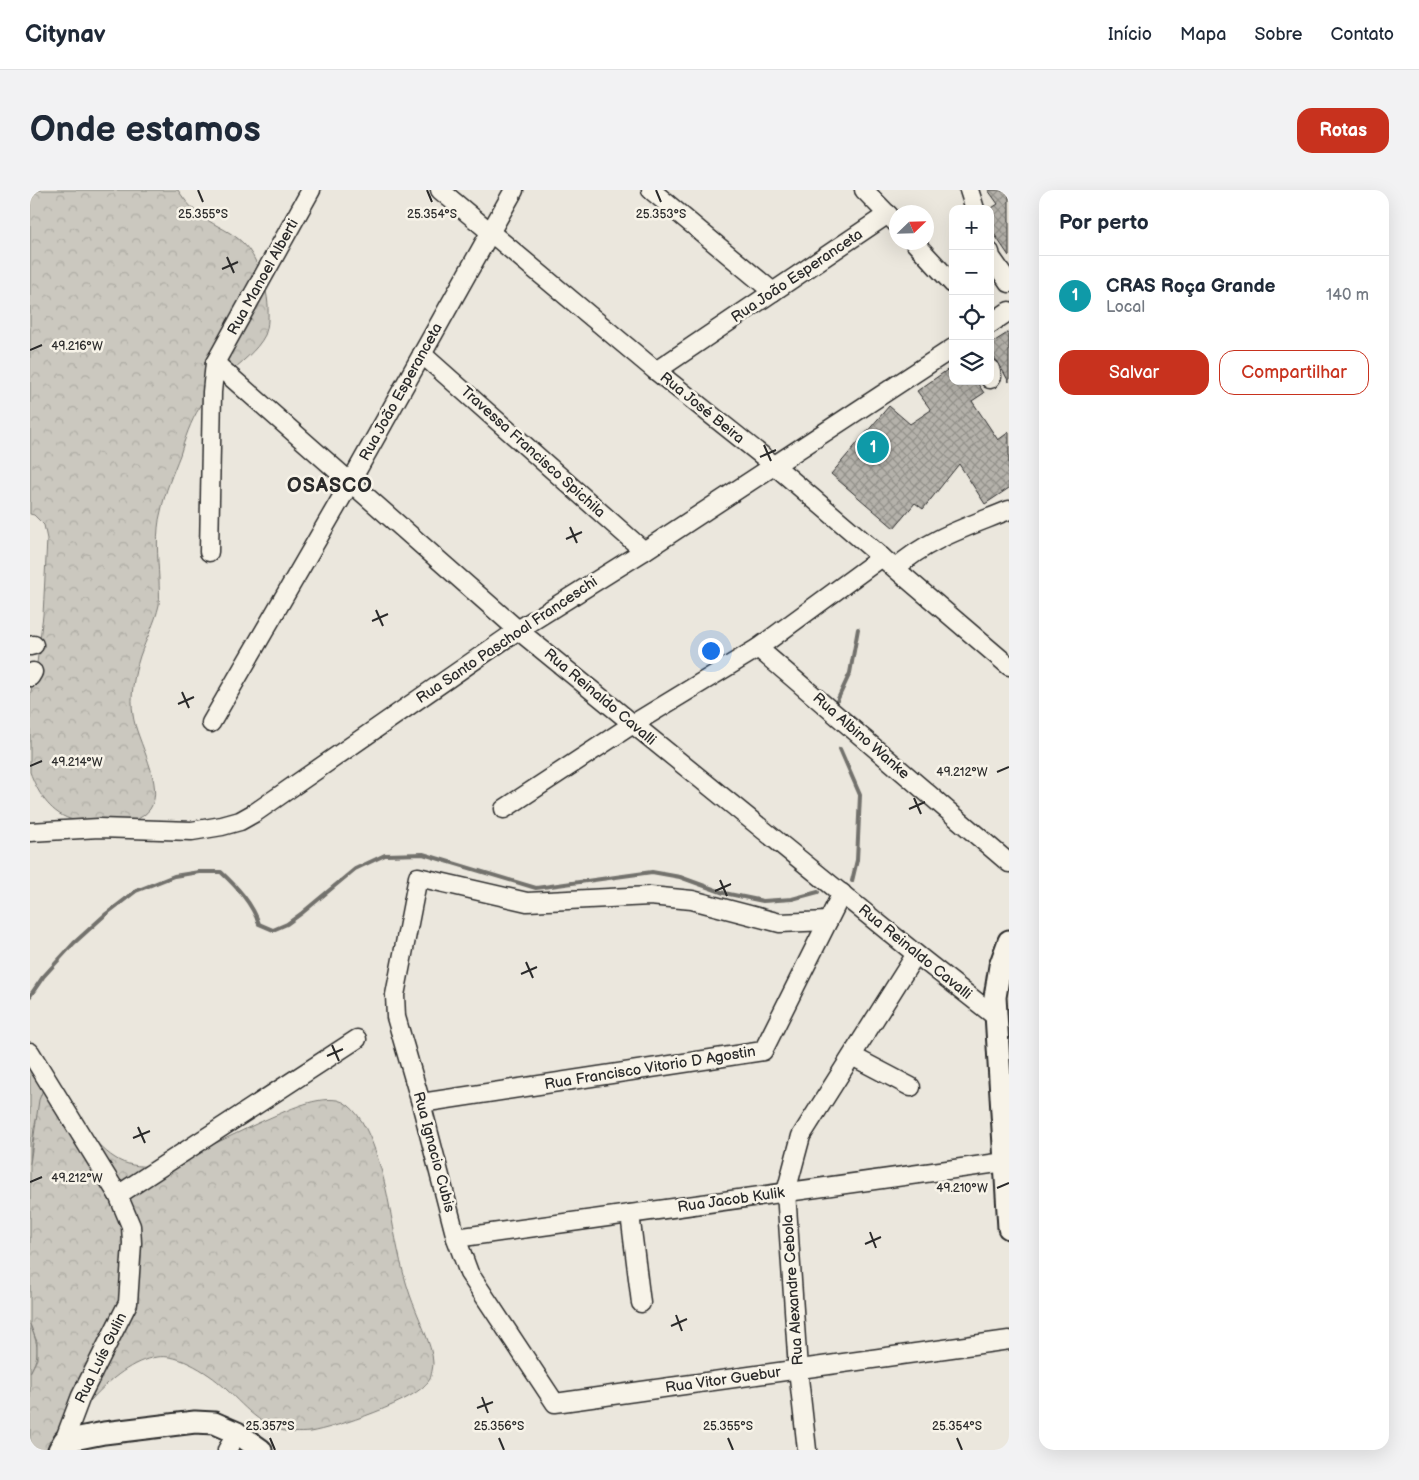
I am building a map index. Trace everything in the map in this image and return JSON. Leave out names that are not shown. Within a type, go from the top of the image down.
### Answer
[{"type":"main road","points":[[1009,941],[1000,966],[995,996],[1009,1228]]},
{"type":"main road","points":[[61,1446],[104,1433],[195,1422],[214,1423],[232,1441],[261,1450]]},
{"type":"street","name":"Rua Manoel Alberti","points":[[215,363],[311,190]]},
{"type":"street","name":"Rua José Beira","points":[[440,190],[656,371],[774,465],[1009,666]]},
{"type":"street","name":"Rua João Esperanceta","points":[[211,723],[350,483],[514,190]]},
{"type":"street","points":[[651,190],[773,292]]},
{"type":"street","points":[[864,190],[889,215]]},
{"type":"street","points":[[969,190],[974,205]]},
{"type":"street","name":"Rua João Esperanceta","points":[[656,371],[773,292],[889,220]]},
{"type":"street","points":[[921,250],[949,280]]},
{"type":"street","points":[[994,261],[1009,283]]},
{"type":"street","points":[[994,321],[1009,312]]},
{"type":"street","name":"Rua Santo Paschoal Franceschi","points":[[30,832],[99,828],[192,830],[222,826],[240,821],[518,630],[949,351]]},
{"type":"street","name":"Travessa Francisco Spichila","points":[[422,354],[644,550]]},
{"type":"street","name":"Rua Reinaldo Cavalli","points":[[215,363],[518,630],[996,1017]]},
{"type":"street","points":[[209,552],[212,392],[215,363]]},
{"type":"street","points":[[896,568],[908,556],[942,537],[1009,510]]},
{"type":"street","points":[[504,809],[633,724],[758,648],[882,557]]},
{"type":"street","name":"Rua Albino Wanke","points":[[758,648],[1009,863]]},
{"type":"street","name":"Rua Ignacio Cubis","points":[[555,1403],[469,1273],[456,1238],[421,1103],[396,1018],[395,995],[418,877],[527,902],[650,896],[692,900],[780,923],[828,921]]},
{"type":"street","name":"Rua Francisco Vitorio D Agostin","points":[[421,1103],[763,1051],[842,892]]},
{"type":"street","name":"Rua Alexandre Cebola","points":[[806,1450],[798,1370],[786,1192],[801,1136],[916,954]]},
{"type":"street","points":[[118,1195],[357,1039]]},
{"type":"street","name":"Rua Luís Gulin","points":[[30,1052],[118,1195],[131,1226],[132,1243],[128,1303],[82,1396],[61,1446]]},
{"type":"street","points":[[852,1056],[911,1087]]},
{"type":"street","name":"Rua Jacob Kulik","points":[[456,1238],[1005,1162]]},
{"type":"street","points":[[630,1214],[641,1304]]},
{"type":"street","name":"Rua Vitor Guebur","points":[[555,1403],[1009,1340]]},
{"type":"green space","points":[[30,190],[178,190],[183,198],[200,215],[234,236],[248,249],[257,264],[267,298],[268,320],[262,341],[212,391],[196,413],[163,504],[157,536],[159,605],[138,663],[132,700],[135,725],[149,763],[155,788],[154,799],[150,809],[143,816],[124,824],[89,824],[63,816],[45,800],[30,772],[30,696],[37,663],[43,615],[47,539],[44,525],[34,515],[30,514]]},
{"type":"green space","points":[[30,1062],[47,1079],[34,1128],[30,1164]]},
{"type":"green space","points":[[47,1079],[97,1143],[119,1160],[138,1166],[155,1166],[186,1156],[305,1104],[329,1099],[348,1105],[358,1115],[366,1128],[379,1161],[403,1273],[432,1356],[433,1365],[430,1379],[423,1387],[410,1396],[375,1412],[310,1432],[294,1432],[278,1429],[258,1419],[218,1382],[195,1366],[169,1357],[152,1358],[135,1364],[102,1388],[74,1420],[54,1450],[30,1450],[30,1373],[37,1359],[37,1342],[30,1324],[30,1164],[39,1100]]},
{"type":"green space","points":[[30,1324],[35,1338],[37,1354],[30,1373]]},
{"type":"building","points":[[988,190],[1009,190],[1009,256],[994,234],[994,206],[998,204]]},
{"type":"building","points":[[1009,332],[1009,382],[994,358],[994,341]]},
{"type":"building","points":[[949,369],[949,385],[979,385],[984,393],[972,401],[998,440],[1009,432],[1009,488],[985,504],[959,464],[923,509],[915,503],[894,528],[831,474],[889,406],[910,424],[931,410],[917,391]]},
{"type":"waterway","points":[[836,703],[850,673],[858,629]]},
{"type":"waterway","points":[[840,749],[860,795],[857,860],[852,881]]},
{"type":"waterway","points":[[30,996],[43,977],[74,943],[106,914],[136,891],[174,876],[199,872],[221,872],[243,896],[259,924],[273,930],[287,924],[302,913],[355,869],[385,855],[423,854],[536,888],[652,872],[680,877],[724,893],[763,901],[792,899],[818,892]]},
{"type":"place","name":"CRAS Roça Grande","points":[[873,447]]},
{"type":"district","name":"OSASCO","points":[[330,486]]}]
